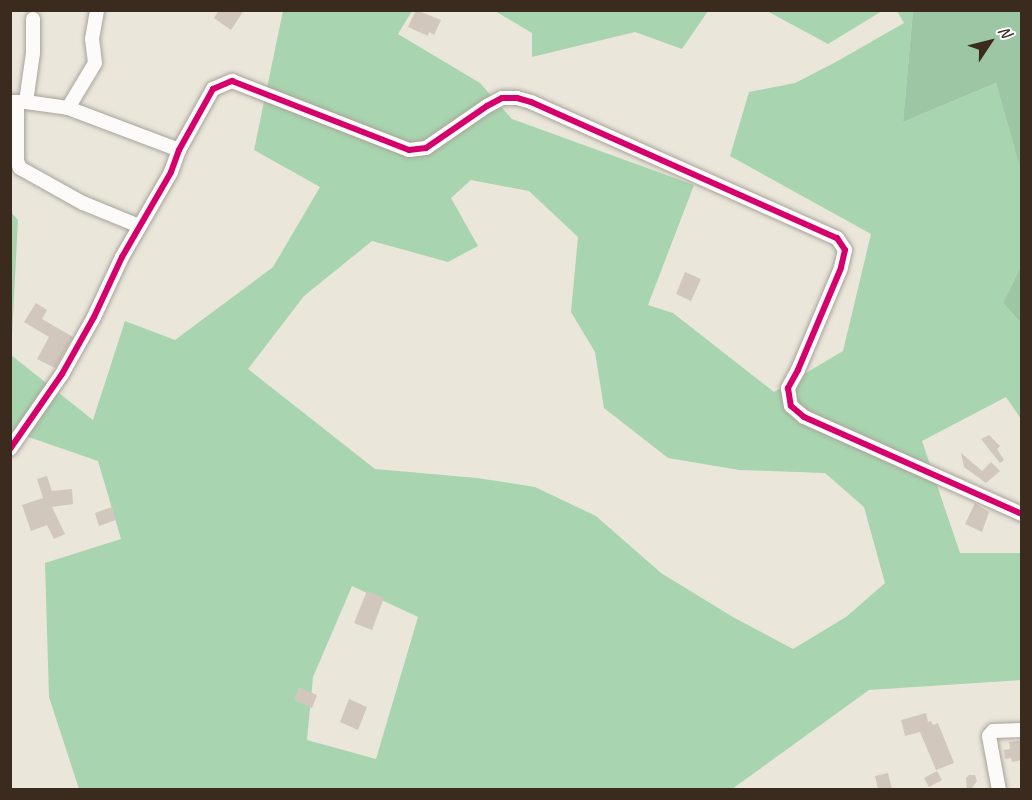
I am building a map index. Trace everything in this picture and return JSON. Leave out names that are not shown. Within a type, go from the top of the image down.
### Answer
[{"type":"street","points":[[68,108],[95,63],[92,39],[97,10]]},
{"type":"street","points":[[33,19],[33,52],[18,102],[17,161],[20,168],[83,203],[139,226]]},
{"type":"street","points":[[10,449],[67,364],[139,226],[171,172],[179,150],[213,89],[232,81],[409,150],[426,148],[502,98],[531,102],[837,238],[845,250],[841,268],[788,388],[791,406],[804,417],[1022,514]]},
{"type":"street","points":[[18,102],[68,108],[179,150]]},
{"type":"street","points":[[999,789],[989,736],[993,731],[1022,730]]},
{"type":"green space","points":[[708,10],[682,49],[635,32],[532,57],[532,33],[495,11]]},
{"type":"green space","points":[[283,11],[412,11],[398,34],[480,83],[512,119],[694,185],[648,305],[673,313],[774,392],[843,351],[871,234],[730,156],[749,92],[795,83],[904,23],[897,11],[913,11],[903,122],[996,83],[1021,172],[1021,266],[1003,303],[1021,323],[1021,419],[1006,397],[922,441],[960,553],[1021,553],[1021,680],[869,690],[732,789],[79,789],[49,697],[45,563],[121,539],[98,461],[11,431],[10,211],[18,220],[11,355],[93,420],[125,321],[175,340],[273,267],[320,187],[254,150]],"holes":[[[471,180],[529,191],[578,237],[571,312],[595,352],[604,408],[668,458],[739,470],[825,473],[864,507],[885,583],[846,617],[793,649],[733,617],[661,573],[596,516],[535,487],[477,478],[375,469],[248,369],[304,296],[372,241],[448,262],[478,246],[451,198]],[[352,586],[418,617],[376,759],[307,740],[313,677]]]},
{"type":"green space","points":[[767,11],[882,11],[828,44]]},
{"type":"green space","points":[[913,11],[1021,11],[1021,172],[996,83],[903,122]]},
{"type":"green space","points":[[1021,266],[1021,323],[1003,303]]},
{"type":"building","points":[[219,10],[244,10],[231,30],[214,18]]},
{"type":"building","points":[[416,10],[441,20],[434,35],[429,32],[428,36],[408,27]]},
{"type":"building","points":[[685,272],[701,279],[691,301],[676,294]]},
{"type":"building","points":[[36,303],[47,310],[42,319],[73,337],[55,368],[37,359],[49,337],[24,322]]},
{"type":"building","points":[[989,435],[1000,446],[997,449],[1004,460],[1000,463],[981,439]]},
{"type":"building","points":[[961,453],[982,471],[991,462],[1000,471],[986,483],[964,467]]},
{"type":"building","points":[[47,476],[52,491],[72,489],[73,504],[52,507],[65,534],[54,539],[47,525],[31,531],[22,505],[43,498],[37,479]]},
{"type":"building","points":[[975,503],[989,512],[982,532],[965,524]]},
{"type":"building","points":[[112,507],[116,520],[99,526],[95,513]]},
{"type":"building","points":[[367,591],[384,598],[372,630],[354,623]]},
{"type":"building","points":[[299,687],[317,695],[312,708],[294,700]]},
{"type":"building","points":[[349,699],[367,707],[358,730],[340,722]]},
{"type":"building","points":[[926,713],[928,722],[931,721],[933,725],[938,723],[954,763],[936,770],[920,732],[905,736],[901,720]]},
{"type":"building","points":[[1022,740],[1022,760],[1012,762],[1011,758],[1005,759],[1004,750],[1010,749],[1009,742]]},
{"type":"building","points":[[937,771],[942,780],[929,787],[924,778]]},
{"type":"building","points":[[888,773],[892,789],[878,789],[875,776]]},
{"type":"building","points":[[969,775],[975,775],[977,781],[971,789],[967,789],[966,778]]},
{"type":"cycle path","points":[[10,449],[62,374],[213,89],[232,81],[409,150],[426,148],[502,98],[517,98],[531,102],[837,238],[845,250],[841,268],[798,370],[788,388],[791,406],[804,417],[1022,514]]}]
